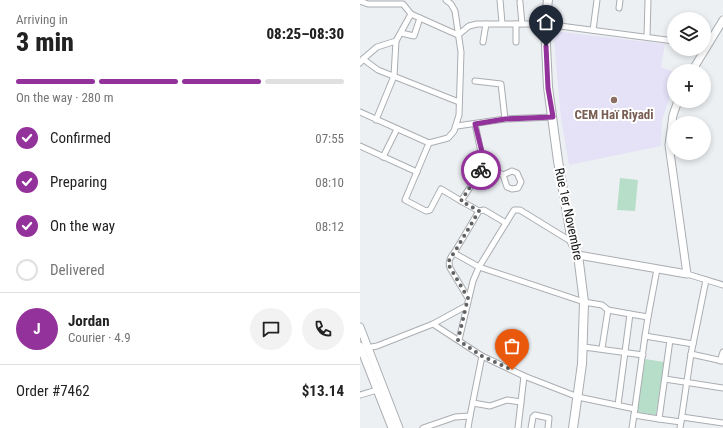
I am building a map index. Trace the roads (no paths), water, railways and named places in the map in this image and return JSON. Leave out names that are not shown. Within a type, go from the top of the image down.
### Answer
[{"type":"main road","name":"Rue 1er Novembre","points":[[548,0],[545,24],[546,57],[558,161],[572,242],[578,254],[584,302],[584,347],[573,428]]},
{"type":"street","points":[[360,112],[429,143],[448,138],[457,126],[461,52],[455,11],[451,4],[446,0]]},
{"type":"street","points":[[500,0],[502,23]]},
{"type":"street","points":[[593,30],[597,0]]},
{"type":"street","points":[[619,8],[620,0]]},
{"type":"street","points":[[647,37],[648,0]]},
{"type":"street","points":[[360,1],[368,4],[403,4],[411,14],[458,35]]},
{"type":"street","points":[[520,2],[522,24]]},
{"type":"street","points":[[376,120],[394,76],[396,41],[411,14]]},
{"type":"street","points":[[401,33],[414,36],[420,18]]},
{"type":"street","points":[[711,36],[723,20]]},
{"type":"street","points":[[458,35],[469,26],[502,23],[545,24],[667,39]]},
{"type":"street","points":[[483,42],[486,24]]},
{"type":"street","points":[[516,24],[516,42]]},
{"type":"street","points":[[396,41],[377,47],[361,61],[378,70],[459,102]]},
{"type":"street","points":[[475,81],[501,84],[505,119]]},
{"type":"street","points":[[676,108],[673,116],[669,145],[687,274]]},
{"type":"street","points":[[457,126],[505,119],[553,117]]},
{"type":"street","points":[[461,201],[484,164],[475,124]]},
{"type":"street","points":[[384,157],[397,129]]},
{"type":"street","points":[[429,143],[405,199],[407,203],[426,211],[430,210],[441,189],[479,211],[484,210],[506,223]]},
{"type":"street","points":[[360,146],[417,172]]},
{"type":"street","points":[[484,164],[503,175]]},
{"type":"street","points":[[458,340],[468,298],[479,267],[514,210],[520,210],[572,242]]},
{"type":"street","points":[[468,298],[450,268],[449,260],[479,211]]},
{"type":"street","points":[[454,253],[479,267],[584,302],[602,306],[608,310],[648,317]]},
{"type":"street","points":[[578,254],[687,274],[723,285]]},
{"type":"street","points":[[632,428],[645,336],[657,269]]},
{"type":"street","points":[[680,428],[686,382],[706,280]]},
{"type":"street","points":[[363,348],[433,324],[466,306]]},
{"type":"street","points":[[602,348],[608,310]]},
{"type":"street","points":[[618,405],[630,314]]},
{"type":"street","points":[[433,324],[482,356],[524,376],[578,397],[635,409]]},
{"type":"street","points":[[360,327],[363,348],[392,428]]},
{"type":"street","points":[[645,336],[693,344]]},
{"type":"street","points":[[659,419],[670,340]]},
{"type":"street","points":[[584,347],[602,348],[643,355]]},
{"type":"street","points":[[363,348],[399,428]]},
{"type":"street","points":[[691,354],[722,361],[723,352]]},
{"type":"street","points":[[468,428],[482,356]]},
{"type":"street","points":[[518,428],[524,376]]},
{"type":"street","points":[[665,379],[723,388]]},
{"type":"street","points":[[360,396],[377,390]]},
{"type":"street","points":[[473,403],[490,406],[507,400],[521,402]]},
{"type":"street","points":[[531,428],[534,415],[548,418],[548,428]]},
{"type":"street","points":[[634,415],[659,419],[723,423]]},
{"type":"street","points":[[423,428],[455,416],[470,416]]},
{"type":"place","name":"CEM Haï Riyadi","points":[[614,100]]}]
